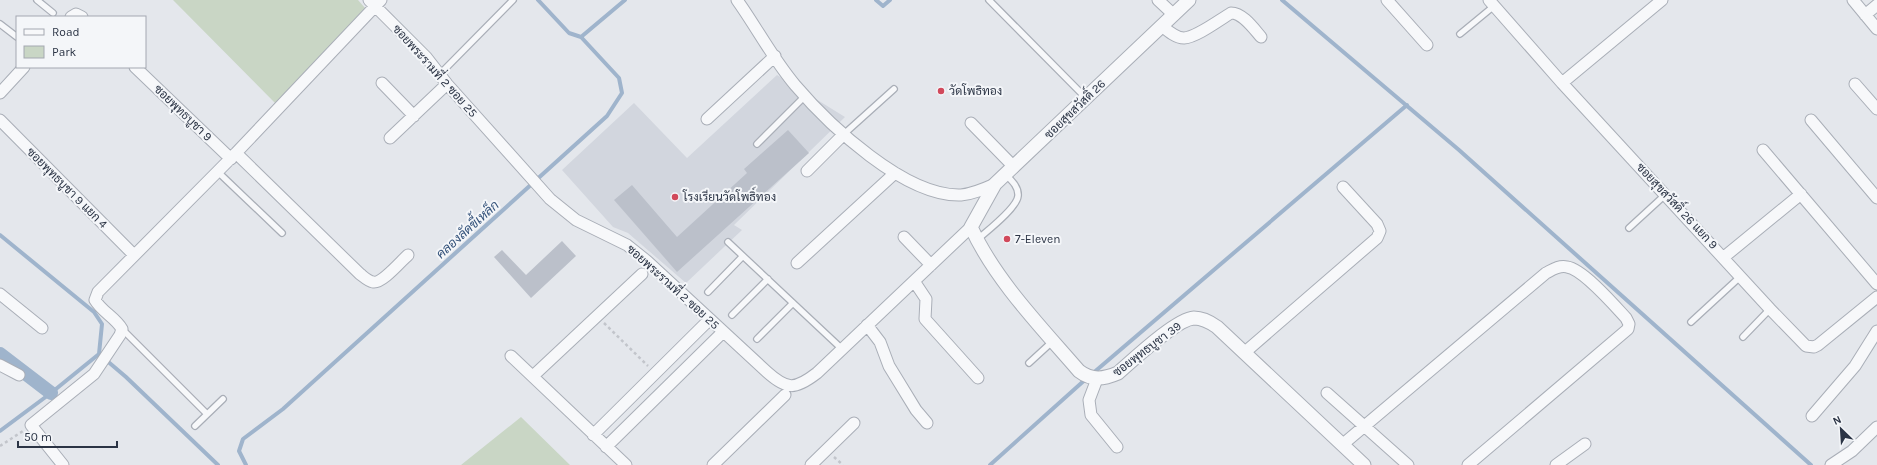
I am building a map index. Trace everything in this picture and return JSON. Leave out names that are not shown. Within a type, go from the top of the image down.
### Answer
[{"type":"street","points":[[737,0],[794,84],[844,134],[880,163],[895,172],[940,193],[960,195],[973,193],[995,184]]},
{"type":"street","points":[[1158,0],[1174,15]]},
{"type":"street","name":"ซอยสุขสวัสดิ์ 26","points":[[971,227],[995,184],[1190,0]]},
{"type":"street","points":[[1387,0],[1427,45]]},
{"type":"street","points":[[1562,83],[1662,0]]},
{"type":"street","points":[[1853,0],[1877,29]]},
{"type":"street","name":"ซอยพระรามที่ 2 ซอย 25","points":[[375,2],[426,57],[446,84],[550,199],[576,220],[627,245],[778,382],[786,386],[796,385],[809,379],[971,227]]},
{"type":"street","points":[[63,465],[31,425],[94,374],[120,335],[122,329],[118,323],[98,306],[95,300],[98,292],[234,156],[375,2]]},
{"type":"street","name":"ซอยสุขสวัสดิ์ 26 แยก 9","points":[[1491,3],[1562,83],[1724,257],[1770,309],[1806,346],[1814,347],[1877,297]]},
{"type":"street","points":[[1865,15],[1877,5]]},
{"type":"street","points":[[1162,26],[1173,34],[1183,38],[1192,36],[1231,13],[1235,13],[1262,37]]},
{"type":"street","points":[[707,120],[775,56]]},
{"type":"street","points":[[0,93],[23,68]]},
{"type":"street","name":"ซอยพุทธบูชา 9","points":[[136,68],[368,280],[373,282],[380,281],[408,255]]},
{"type":"street","points":[[382,83],[414,116]]},
{"type":"street","points":[[390,138],[446,84]]},
{"type":"street","points":[[1855,84],[1877,109]]},
{"type":"street","name":"ซอยพุทธบูชา 9 แยก 4","points":[[0,120],[134,255]]},
{"type":"street","points":[[1811,120],[1877,198]]},
{"type":"street","points":[[972,123],[1010,171]]},
{"type":"street","points":[[807,171],[844,134]]},
{"type":"street","points":[[1764,150],[1877,284]]},
{"type":"street","points":[[797,263],[895,172]]},
{"type":"street","points":[[1244,353],[1377,238],[1380,231],[1377,224],[1343,187]]},
{"type":"street","points":[[1724,257],[1801,194]]},
{"type":"street","name":"ซอยพุทธบูชา 39","points":[[971,227],[977,240],[1023,307],[1087,377],[1097,379],[1118,373],[1170,329],[1193,318],[1206,320],[1217,327],[1364,465]]},
{"type":"street","points":[[904,237],[931,265]]},
{"type":"street","points":[[1342,445],[1546,274],[1556,268],[1562,267],[1567,267],[1576,271],[1592,284],[1626,318],[1629,324],[1628,329],[1468,465]]},
{"type":"street","points":[[533,376],[642,274]]},
{"type":"street","points":[[914,281],[926,299],[925,320],[978,378]]},
{"type":"street","points":[[0,294],[42,328]]},
{"type":"street","points":[[593,435],[710,319]]},
{"type":"street","points":[[867,325],[880,342],[889,366],[904,392],[927,423]]},
{"type":"street","points":[[1812,416],[1855,366],[1877,331]]},
{"type":"street","points":[[606,447],[723,332]]},
{"type":"street","points":[[511,356],[626,465]]},
{"type":"street","points":[[0,365],[18,375]]},
{"type":"street","points":[[655,373],[669,386]]},
{"type":"street","points":[[1097,379],[1089,400],[1091,415],[1117,447]]},
{"type":"street","points":[[1327,393],[1365,425],[1408,465]]},
{"type":"street","points":[[713,465],[786,395]]},
{"type":"street","points":[[811,465],[854,423]]},
{"type":"street","points":[[1831,465],[1852,451],[1877,427]]},
{"type":"street","points":[[1556,465],[1585,444]]},
{"type":"lane","points":[[37,0],[53,13]]},
{"type":"lane","points":[[439,74],[513,0]]},
{"type":"lane","points":[[989,0],[1086,98]]},
{"type":"lane","points":[[1460,34],[1491,3]]},
{"type":"lane","points":[[0,24],[16,36]]},
{"type":"lane","points":[[844,134],[894,89]]},
{"type":"lane","points":[[757,144],[805,96]]},
{"type":"lane","points":[[977,240],[1015,204],[1018,196],[1010,171]]},
{"type":"lane","points":[[218,172],[282,233]]},
{"type":"lane","points":[[1628,228],[1666,194]]},
{"type":"lane","points":[[728,242],[842,349]]},
{"type":"lane","points":[[708,292],[744,256]]},
{"type":"lane","points":[[1691,322],[1741,276]]},
{"type":"lane","points":[[732,316],[768,279]]},
{"type":"lane","points":[[757,339],[793,303]]},
{"type":"lane","points":[[1743,337],[1770,309]]},
{"type":"lane","points":[[122,329],[207,414]]},
{"type":"lane","points":[[1029,363],[1053,341]]},
{"type":"lane","points":[[195,426],[222,399]]},
{"type":"path","points":[[597,316],[655,373]]},
{"type":"path","points":[[0,446],[31,425]]},
{"type":"shaded area","name":"โรงเรียนวัดโพธิ์ทอง","points":[[777,75],[845,117],[734,225],[742,230],[686,283],[628,233],[613,227],[562,170],[634,103],[687,158]]},
{"type":"green space","points":[[173,0],[358,0],[365,8],[276,104]]},
{"type":"green space","points":[[521,417],[570,465],[461,465]]},
{"type":"building","points":[[788,130],[809,153],[677,272],[614,200],[632,185],[677,237],[747,173],[744,169]]},
{"type":"building","points":[[562,241],[576,256],[531,298],[494,257],[502,250],[526,275]]},
{"type":"waterway","points":[[538,0],[569,33],[581,37]]},
{"type":"waterway","name":"คลองลัดขี้เหล็ก","points":[[246,465],[239,451],[243,439],[283,409],[607,116],[622,93],[619,78],[581,37],[625,0]]},
{"type":"waterway","name":"คลองลัดขี้เหล็ก","points":[[876,0],[883,6],[890,0]]},
{"type":"waterway","points":[[1282,0],[1459,150],[1811,465]]},
{"type":"waterway","points":[[1092,374],[1407,105]]},
{"type":"waterway","points":[[0,235],[94,312],[102,324],[99,354]]},
{"type":"waterway","points":[[0,354],[51,393]]},
{"type":"waterway","points":[[0,431],[51,393],[99,354],[126,377],[218,465]]},
{"type":"waterway","points":[[990,465],[1087,378]]},
{"type":"place","name":"วัดโพธิทอง","points":[[941,91]]},
{"type":"place","name":"โรงเรียนวัดโพธิ์ทอง","points":[[675,197]]},
{"type":"place","name":"7-Eleven","points":[[1007,239]]}]
